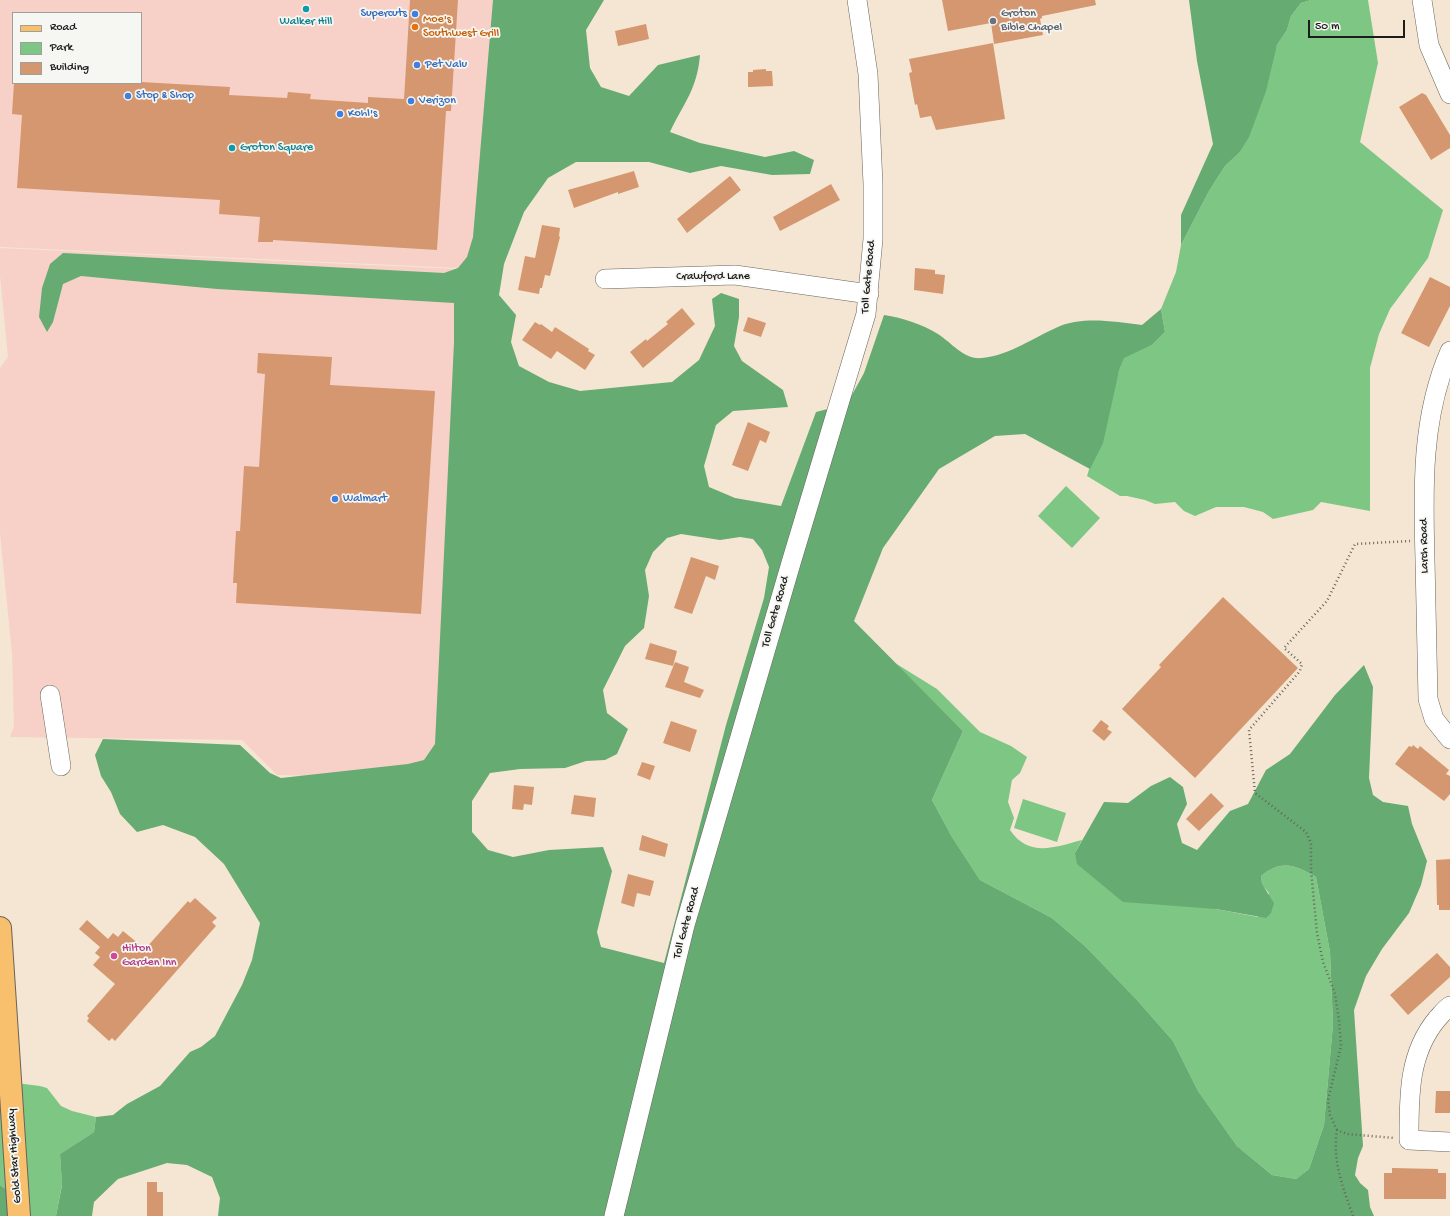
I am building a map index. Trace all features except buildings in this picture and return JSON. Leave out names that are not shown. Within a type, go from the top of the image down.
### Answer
[{"type":"main road","name":"Gold Star Highway","points":[[0,928],[4,1065],[19,1190],[19,1216]]},
{"type":"street","name":"Toll Gate Road","points":[[614,1216],[685,925],[866,314],[873,239],[871,132],[868,74],[857,0]]},
{"type":"street","points":[[1422,0],[1429,45],[1450,94]]},
{"type":"street","name":"Crawford Lane","points":[[605,279],[734,275],[869,294]]},
{"type":"street","name":"Larch Road","points":[[1450,351],[1436,392],[1426,436],[1423,479],[1428,699],[1434,719],[1450,738]]},
{"type":"street","points":[[50,695],[61,766]]},
{"type":"street","points":[[1450,1006],[1428,1031],[1413,1064],[1409,1101],[1409,1140],[1450,1142]]},
{"type":"path","points":[[1353,1216],[1341,1184],[1334,1146],[1337,1130],[1330,1115],[1328,1100],[1341,1046],[1335,994],[1323,962],[1317,933],[1311,870],[1312,843],[1306,832],[1255,793],[1249,730],[1300,671],[1302,664],[1284,648],[1327,601],[1355,544],[1424,540]]},
{"type":"path","points":[[1337,1130],[1346,1134],[1409,1140]]},
{"type":"shaded area","points":[[0,0],[504,0],[480,269],[0,247]]},
{"type":"shaded area","points":[[0,248],[479,270],[441,779],[277,775],[242,740],[10,737],[14,726],[12,654],[0,533],[0,368],[8,357],[0,276]]},
{"type":"green space","points":[[493,0],[604,0],[586,30],[590,68],[601,87],[629,96],[658,65],[700,55],[693,87],[670,132],[700,143],[765,157],[794,151],[814,160],[810,174],[772,175],[721,166],[690,173],[649,162],[576,162],[548,178],[524,212],[504,264],[499,295],[516,315],[511,342],[519,366],[549,382],[580,391],[672,382],[699,360],[715,326],[712,299],[721,293],[739,299],[739,317],[734,346],[742,361],[783,390],[788,407],[733,411],[716,425],[704,466],[709,487],[735,498],[781,506],[816,412],[847,404],[864,373],[884,315],[919,324],[938,334],[964,354],[976,358],[982,358],[1003,353],[1050,330],[1070,323],[1090,320],[1142,325],[1161,309],[1165,332],[1152,345],[1124,358],[1119,371],[1103,443],[1090,469],[1025,434],[995,436],[939,469],[883,548],[854,621],[963,731],[932,800],[952,837],[980,880],[1052,918],[1086,947],[1137,1000],[1173,1041],[1198,1091],[1237,1146],[1272,1175],[1296,1179],[1309,1169],[1324,1125],[1333,1024],[1330,952],[1316,877],[1302,869],[1288,866],[1275,867],[1261,876],[1262,884],[1274,903],[1271,913],[1266,918],[1216,909],[1123,902],[1077,864],[1075,853],[1104,802],[1128,803],[1151,786],[1170,777],[1183,787],[1187,804],[1177,824],[1182,843],[1197,850],[1230,811],[1248,804],[1266,770],[1290,754],[1335,695],[1364,665],[1373,687],[1369,778],[1373,795],[1383,802],[1408,806],[1412,824],[1427,861],[1421,885],[1409,913],[1382,949],[1366,976],[1354,1010],[1363,1146],[1358,1158],[1355,1175],[1360,1183],[1368,1190],[1370,1207],[1374,1216],[218,1216],[220,1198],[212,1177],[187,1165],[167,1163],[118,1179],[94,1202],[92,1216],[56,1216],[62,1185],[60,1154],[94,1132],[96,1117],[113,1115],[127,1104],[160,1086],[190,1052],[201,1047],[215,1036],[242,985],[252,960],[260,923],[224,864],[195,837],[163,825],[137,832],[120,814],[111,792],[101,776],[95,755],[103,739],[240,745],[270,773],[281,778],[408,764],[424,760],[435,744],[454,342],[454,303],[217,289],[81,276],[63,284],[53,322],[47,332],[39,317],[42,288],[50,264],[63,253],[444,273],[458,268],[467,257],[473,237]],"holes":[[[681,534],[720,540],[740,537],[753,539],[762,550],[769,567],[764,598],[726,725],[664,963],[601,947],[597,932],[612,871],[603,847],[549,850],[513,857],[488,850],[472,832],[472,801],[490,773],[520,769],[565,768],[586,761],[605,760],[617,754],[628,729],[607,713],[603,690],[625,646],[644,628],[649,596],[645,570],[653,552],[667,538]]]},
{"type":"green space","points":[[1189,0],[1311,0],[1301,3],[1291,16],[1287,30],[1277,45],[1266,91],[1249,137],[1239,153],[1225,166],[1209,191],[1181,245],[1181,215],[1213,144],[1197,61]]},
{"type":"green space","points":[[1311,0],[1368,0],[1378,63],[1360,142],[1443,210],[1428,258],[1390,309],[1379,334],[1370,368],[1370,511],[1321,502],[1313,510],[1273,519],[1263,512],[1244,507],[1216,507],[1195,516],[1184,511],[1175,502],[1155,504],[1145,500],[1120,496],[1087,476],[1124,357],[1152,345],[1165,332],[1161,309],[1176,272],[1181,245],[1209,191],[1225,166],[1239,153],[1277,45],[1287,30],[1291,16],[1301,3]]},
{"type":"green space","points":[[1066,486],[1100,518],[1072,548],[1038,516]]},
{"type":"green space","points":[[895,663],[937,689],[980,732],[1011,746],[1027,757],[1020,773],[1012,780],[1008,802],[1014,818],[1010,830],[1017,839],[1025,844],[1043,848],[1082,840],[1075,853],[1216,909],[1258,917],[1269,893],[1262,885],[1261,876],[1268,871],[1275,867],[1288,866],[1302,869],[1316,877],[1330,952],[1333,1024],[1324,1125],[1309,1169],[1296,1179],[1272,1175],[1237,1146],[1198,1091],[1173,1041],[1137,1000],[1086,947],[1052,918],[980,880],[952,837],[932,800],[963,731]]},
{"type":"green space","points":[[1023,799],[1066,813],[1057,842],[1014,828]]},
{"type":"green space","points":[[0,1081],[47,1088],[61,1106],[72,1111],[96,1117],[94,1132],[60,1154],[62,1184],[56,1216],[8,1216],[6,1189],[0,1185]]},
{"type":"green space","points":[[0,1185],[6,1189],[8,1216],[0,1216]]},
{"type":"place","name":"Walker Hill","points":[[306,9]]},
{"type":"place","name":"Supercuts","points":[[415,14]]},
{"type":"place","name":"Groton Bible Chapel","points":[[993,21]]},
{"type":"place","name":"Moe's Southwest Grill","points":[[415,27]]},
{"type":"place","name":"Pet Valu","points":[[417,65]]},
{"type":"place","name":"Stop & Shop","points":[[128,96]]},
{"type":"place","name":"Verizon","points":[[411,101]]},
{"type":"place","name":"Kohl's","points":[[340,114]]},
{"type":"place","name":"Groton Square","points":[[232,148]]},
{"type":"place","name":"Walmart","points":[[335,499]]},
{"type":"place","name":"Hilton Garden Inn","points":[[114,956]]}]
